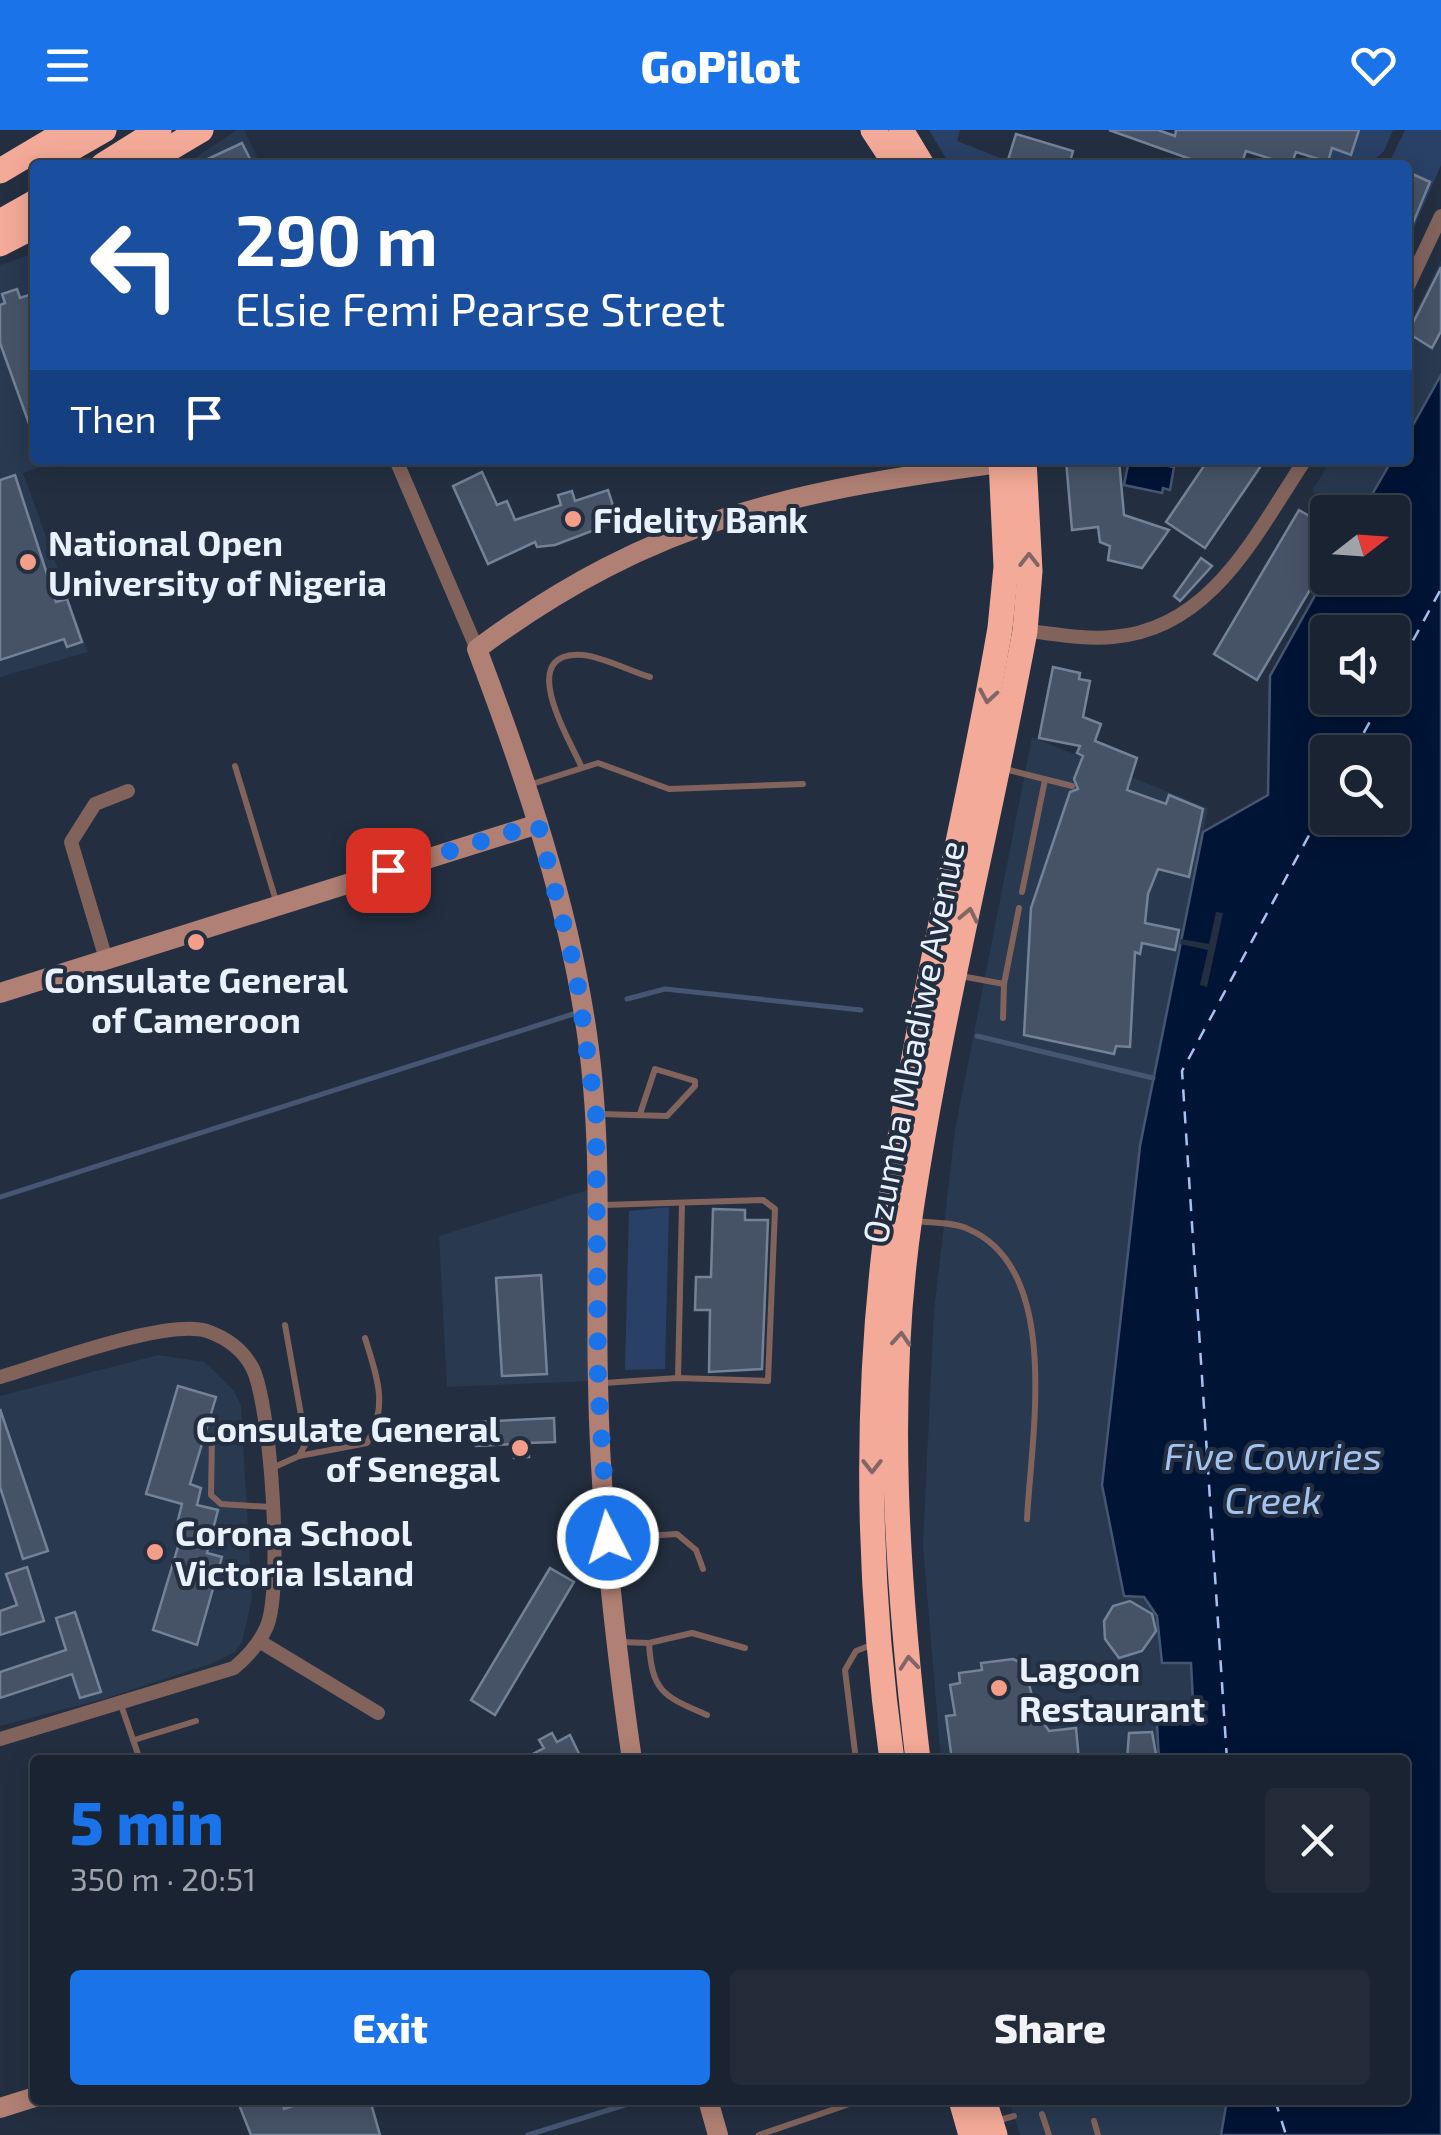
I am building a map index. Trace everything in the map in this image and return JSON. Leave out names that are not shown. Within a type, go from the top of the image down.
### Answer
[{"type":"highway","points":[[0,171],[70,130]]},
{"type":"highway","points":[[51,160],[104,130]]},
{"type":"highway","points":[[111,160],[160,130]]},
{"type":"highway","points":[[150,160],[201,130]]},
{"type":"highway","points":[[873,130],[893,160]]},
{"type":"highway","points":[[901,130],[919,160]]},
{"type":"highway","points":[[0,188],[30,172]]},
{"type":"highway","points":[[0,222],[30,205]]},
{"type":"highway","points":[[0,244],[30,229]]},
{"type":"highway","name":"Ozumba Mbadiwe Avenue","points":[[918,1755],[899,1546],[895,1450],[909,1220],[1000,768],[1012,630],[1006,567],[1009,465]]},
{"type":"highway","name":"Ozumba Mbadiwe Avenue","points":[[891,1755],[880,1641],[872,1463],[883,1260],[929,991],[1012,630]]},
{"type":"highway","points":[[968,2105],[991,2122]]},
{"type":"street","points":[[1412,278],[1441,216]]},
{"type":"street","points":[[398,465],[477,649],[528,786],[576,973],[596,1114],[600,1206],[598,1383],[608,1538],[631,1755]]},
{"type":"street","points":[[477,649],[584,576],[716,518],[836,488],[983,465]]},
{"type":"street","points":[[1012,630],[1114,637],[1162,626],[1185,614],[1231,569],[1302,465]]},
{"type":"street","points":[[106,959],[71,842],[95,804],[128,791]]},
{"type":"street","points":[[0,993],[538,824]]},
{"type":"street","points":[[0,1377],[166,1329],[204,1330],[233,1344],[252,1366],[265,1400],[274,1586],[268,1624],[259,1641],[234,1668],[121,1706],[0,1738]]},
{"type":"street","points":[[259,1641],[378,1712]]},
{"type":"street","points":[[0,2108],[30,2099]]},
{"type":"street","points":[[709,2105],[718,2135]]},
{"type":"lane","points":[[581,766],[551,705],[548,676],[554,666],[584,655],[650,677]]},
{"type":"lane","points":[[235,766],[277,904]]},
{"type":"lane","points":[[528,786],[581,766],[615,767],[669,790],[803,784]]},
{"type":"lane","points":[[1000,768],[1072,786]]},
{"type":"lane","points":[[1022,892],[1045,780]]},
{"type":"lane","points":[[1003,1018],[1004,984],[1019,908]]},
{"type":"lane","points":[[957,975],[1004,984]]},
{"type":"lane","points":[[596,1114],[667,1116],[695,1086],[695,1081],[655,1069],[640,1114]]},
{"type":"lane","points":[[598,1383],[678,1378],[768,1381],[775,1209],[763,1200],[600,1206]]},
{"type":"lane","points":[[678,1378],[682,1204]]},
{"type":"lane","points":[[909,1220],[967,1228],[985,1239],[1003,1256],[1028,1304],[1036,1338],[1027,1519]]},
{"type":"lane","points":[[285,1325],[306,1444],[299,1456]]},
{"type":"lane","points":[[268,1470],[299,1456],[368,1443],[378,1426],[383,1404],[365,1338]]},
{"type":"lane","points":[[266,1430],[218,1433],[212,1437],[211,1495],[221,1504],[270,1506]]},
{"type":"lane","points":[[608,1538],[677,1534],[696,1550],[703,1568]]},
{"type":"lane","points":[[618,1642],[649,1643],[692,1633],[745,1648]]},
{"type":"lane","points":[[855,1755],[845,1670],[856,1651],[880,1641]]},
{"type":"lane","points":[[649,1643],[654,1684],[664,1695],[707,1715]]},
{"type":"lane","points":[[121,1706],[138,1755]]},
{"type":"lane","points":[[134,1740],[196,1721]]},
{"type":"lane","points":[[759,2135],[847,2105]]},
{"type":"lane","points":[[1042,2114],[1050,2135]]},
{"type":"lane","points":[[1094,2121],[1098,2135]]},
{"type":"lane","points":[[788,2126],[791,2135]]},
{"type":"shaded area","points":[[237,130],[244,130],[259,160],[192,160]]},
{"type":"shaded area","points":[[929,130],[960,130],[957,141],[1005,160],[947,160]]},
{"type":"shaded area","points":[[1359,130],[1393,130],[1384,151],[1374,160],[1329,160],[1332,148],[1351,154]]},
{"type":"shaded area","points":[[1405,130],[1441,130],[1441,165],[1412,232],[1412,160],[1390,160]]},
{"type":"shaded area","name":"National Open University of Nigeria","points":[[30,255],[30,465],[46,465],[23,473],[88,652],[0,677],[0,265]]},
{"type":"shaded area","points":[[1441,260],[1441,375],[1412,427],[1412,319]]},
{"type":"shaded area","points":[[1328,465],[1389,465],[1372,495],[1318,495],[1312,491]]},
{"type":"shaded area","points":[[1032,737],[1208,808],[1140,1146],[1144,1597],[1157,1615],[1162,1663],[1191,1662],[1194,1723],[1157,1724],[1159,1755],[941,1755],[923,1545],[934,1311],[955,1130]]},
{"type":"shaded area","points":[[591,1189],[589,1381],[447,1387],[439,1236]]},
{"type":"shaded area","points":[[669,1207],[665,1369],[625,1370],[629,1211]]},
{"type":"shaded area","name":"Corona School Victoria Island","points":[[158,1355],[205,1362],[234,1391],[241,1406],[252,1598],[242,1642],[235,1652],[213,1663],[107,1698],[0,1726],[0,1396]]},
{"type":"shaded area","points":[[1011,2105],[1226,2105],[1221,2135],[1020,2135]]},
{"type":"water","name":"Five Cowries Creek","points":[[1441,375],[1441,2135],[1221,2135],[1226,2105],[1410,2105],[1410,1755],[1159,1755],[1157,1724],[1194,1722],[1191,1663],[1162,1663],[1157,1616],[1144,1597],[1124,1596],[1102,1485],[1140,1146],[1203,832],[1268,795],[1270,676],[1315,595],[1410,595],[1410,495],[1372,495],[1389,465],[1412,465],[1412,427]]},
{"type":"water","points":[[1128,465],[1174,467],[1170,490],[1163,488],[1162,493],[1124,485]]},
{"type":"pier","points":[[1216,912],[1223,913],[1207,987],[1200,985],[1208,950],[1180,944],[1181,939],[1209,944]]},
{"type":"building","points":[[1109,130],[1158,130],[1175,136],[1176,130],[1359,130],[1351,155],[1332,148],[1329,160],[1296,152],[1293,160],[1275,160],[1246,151],[1243,160],[1193,160]]},
{"type":"building","points":[[1016,134],[1073,151],[1070,160],[1008,160]]},
{"type":"building","points":[[242,143],[250,160],[206,160]]},
{"type":"building","points":[[1412,174],[1430,182],[1412,225]]},
{"type":"building","points":[[1441,267],[1441,331],[1432,348],[1412,336],[1412,325]]},
{"type":"building","points":[[17,289],[20,298],[30,295],[30,426],[0,343],[0,305],[5,303],[2,294]]},
{"type":"building","points":[[1066,465],[1119,465],[1124,515],[1169,530],[1142,568],[1108,560],[1110,546],[1100,542],[1098,527],[1072,530]]},
{"type":"building","points":[[1205,465],[1262,465],[1205,548],[1166,522]]},
{"type":"building","points":[[482,472],[497,505],[507,501],[515,520],[561,505],[558,495],[572,491],[575,501],[608,490],[618,521],[555,545],[537,547],[535,542],[488,564],[453,486]]},
{"type":"building","name":"National Open University of Nigeria","points":[[15,475],[56,602],[67,599],[82,642],[67,647],[64,639],[0,660],[0,480]]},
{"type":"building","points":[[1299,510],[1310,516],[1310,590],[1257,680],[1214,654]]},
{"type":"building","points":[[1201,558],[1212,566],[1180,601],[1174,596]]},
{"type":"building","points":[[1053,667],[1080,673],[1079,679],[1090,681],[1083,717],[1101,724],[1095,741],[1137,758],[1127,790],[1166,804],[1169,795],[1203,809],[1189,877],[1158,869],[1148,894],[1145,923],[1179,930],[1175,950],[1142,943],[1140,954],[1135,952],[1130,1047],[1116,1046],[1114,1054],[1024,1035],[1031,908],[1070,792],[1078,789],[1074,779],[1083,756],[1077,753],[1080,746],[1039,738]]},
{"type":"building","points":[[713,1209],[745,1210],[745,1220],[768,1220],[762,1369],[709,1372],[710,1310],[695,1310],[696,1277],[711,1277]]},
{"type":"building","points":[[541,1275],[547,1374],[502,1376],[496,1278]]},
{"type":"building","points":[[178,1386],[216,1397],[190,1484],[201,1488],[197,1505],[218,1510],[207,1553],[222,1557],[197,1645],[153,1630],[183,1530],[176,1528],[182,1504],[146,1494]]},
{"type":"building","points":[[0,1409],[48,1551],[23,1559],[0,1487]]},
{"type":"building","points":[[554,1418],[555,1442],[528,1443],[529,1457],[514,1458],[513,1444],[476,1446],[475,1422]]},
{"type":"building","points":[[27,1567],[44,1621],[0,1635],[0,1611],[17,1605],[6,1574]]},
{"type":"building","points":[[550,1568],[574,1582],[495,1715],[471,1700]]},
{"type":"building","points":[[1130,1601],[1152,1614],[1156,1631],[1142,1651],[1119,1658],[1105,1639],[1104,1621],[1113,1606]]},
{"type":"building","points":[[75,1612],[101,1692],[80,1698],[72,1674],[0,1698],[0,1672],[66,1650],[56,1618]]},
{"type":"building","points":[[1013,1659],[1024,1664],[1036,1712],[1049,1731],[1076,1728],[1079,1755],[951,1755],[946,1716],[955,1715],[950,1685],[960,1683],[959,1673],[982,1670],[981,1663]]},
{"type":"building","points":[[1152,1732],[1156,1755],[1127,1755],[1129,1733]]},
{"type":"building","points":[[552,1733],[557,1742],[570,1735],[580,1755],[531,1755],[544,1748],[539,1740]]},
{"type":"building","points":[[239,2105],[283,2105],[284,2109],[296,2105],[371,2105],[380,2135],[251,2135]]},
{"type":"waterway","points":[[627,999],[665,989],[861,1010]]},
{"type":"waterway","points":[[0,1197],[573,1014]]},
{"type":"waterway","points":[[977,1036],[1153,1078]]},
{"type":"waterway","points":[[528,2135],[625,2105]]},
{"type":"ferry route","points":[[1410,646],[1441,589]]},
{"type":"ferry route","points":[[1362,735],[1374,715]]},
{"type":"ferry route","points":[[1227,1755],[1182,1071],[1310,833]]},
{"type":"ferry route","points":[[1277,2105],[1286,2135]]},
{"type":"place","name":"Fidelity Bank","points":[[573,519]]},
{"type":"place","name":"National Open University of Nigeria","points":[[28,562]]},
{"type":"place","name":"Consulate General of Cameroon","points":[[196,942]]},
{"type":"place","name":"Consulate General of Senegal","points":[[520,1448]]},
{"type":"place","name":"Corona School Victoria Island","points":[[155,1552]]},
{"type":"place","name":"Lagoon Restaurant","points":[[999,1688]]},
{"type":"route","points":[[388,870],[538,824],[576,973],[596,1114],[600,1206],[598,1383],[608,1538]]}]
